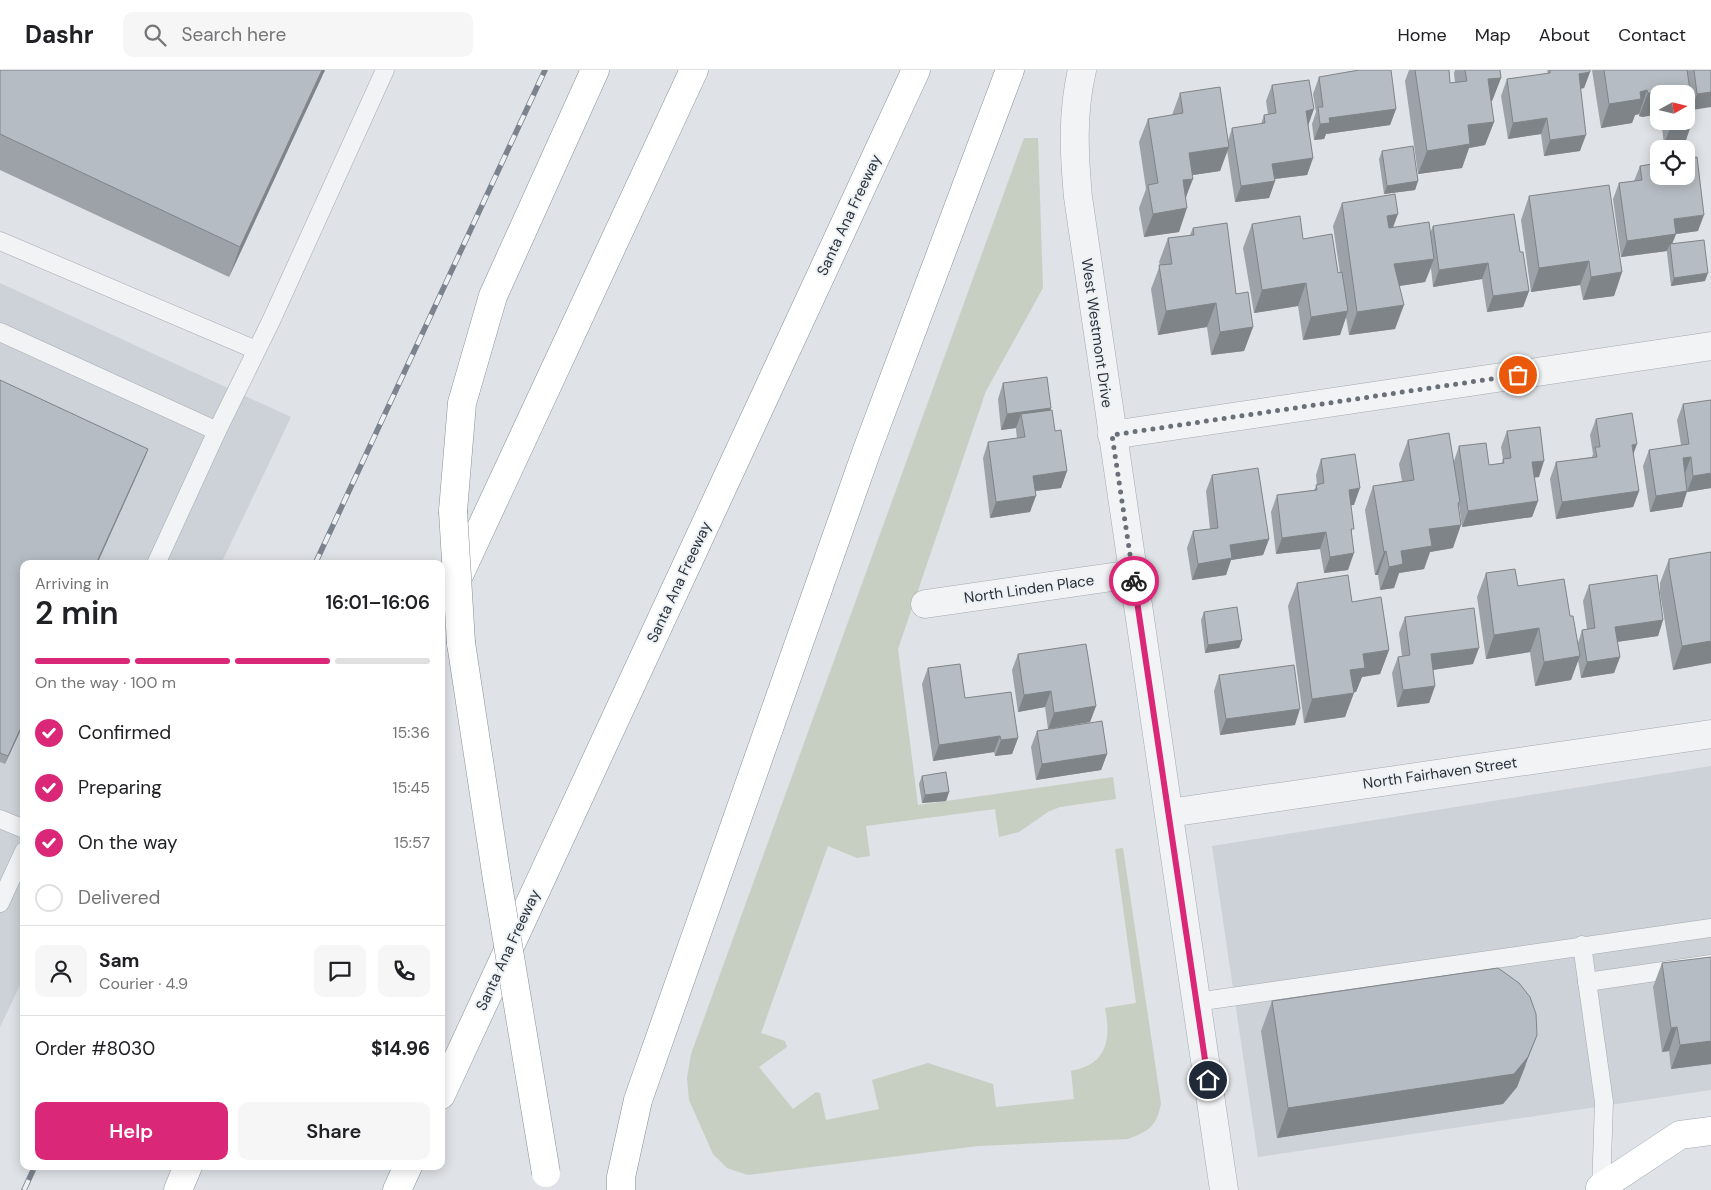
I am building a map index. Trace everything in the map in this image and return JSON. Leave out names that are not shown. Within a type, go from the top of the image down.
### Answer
[{"type":"main road","points":[[546,1182],[461,644],[453,511],[462,403],[493,296],[595,70]]},
{"type":"main road","points":[[445,605],[694,70]]},
{"type":"main road","name":"Santa Ana Freeway","points":[[445,1086],[916,70]]},
{"type":"main road","points":[[621,1190],[621,1177],[638,1100],[867,450],[1010,70]]},
{"type":"main road","points":[[1600,1189],[1680,1136],[1711,1131]]},
{"type":"main road","points":[[178,1190],[186,1170]]},
{"type":"main road","points":[[397,1190],[406,1170]]},
{"type":"street","name":"West Westmont Drive","points":[[1082,70],[1075,111],[1074,158],[1078,197],[1224,1190]]},
{"type":"street","points":[[1112,435],[1711,346]]},
{"type":"street","name":"North Linden Place","points":[[925,604],[1133,574]]},
{"type":"street","name":"North Fairhaven Street","points":[[1169,813],[1711,734]]},
{"type":"lane","points":[[158,560],[385,70]]},
{"type":"lane","points":[[0,241],[256,350]]},
{"type":"lane","points":[[0,332],[217,431]]},
{"type":"lane","points":[[0,819],[20,827]]},
{"type":"lane","points":[[0,903],[20,860]]},
{"type":"lane","points":[[1196,1002],[1582,945],[1711,928]]},
{"type":"lane","points":[[1582,945],[1604,1102],[1600,1189]]},
{"type":"lane","points":[[1587,982],[1711,964]]},
{"type":"shaded area","points":[[0,283],[291,417],[223,560],[20,560],[20,985],[0,1027]]},
{"type":"shaded area","points":[[1711,766],[1711,1090],[1258,1157],[1212,846]]},
{"type":"green space","points":[[1024,138],[1038,138],[1043,288],[986,391],[898,649],[918,805],[1113,777],[1116,799],[1060,807],[1048,812],[1019,832],[999,837],[995,809],[866,826],[870,856],[857,858],[828,846],[761,1033],[785,1041],[787,1047],[759,1067],[793,1109],[816,1092],[820,1093],[826,1120],[879,1109],[872,1080],[928,1063],[993,1084],[996,1107],[1074,1099],[1071,1071],[1093,1063],[1104,1049],[1107,1040],[1105,1008],[1136,1003],[1115,849],[1123,848],[1161,1103],[1159,1111],[1151,1127],[1128,1139],[978,1146],[748,1175],[727,1168],[713,1154],[689,1100],[687,1078],[691,1054]]},
{"type":"building","points":[[0,70],[322,70],[240,247],[0,134]]},
{"type":"building","points":[[1359,70],[1391,70],[1396,109],[1329,118],[1330,123],[1320,124],[1318,107],[1323,107],[1319,77]]},
{"type":"building","points":[[1415,70],[1449,70],[1450,83],[1467,81],[1465,70],[1500,70],[1501,78],[1488,79],[1494,122],[1468,125],[1470,144],[1427,151]]},
{"type":"building","points":[[1550,70],[1590,70],[1590,72],[1579,74],[1586,135],[1550,140],[1547,118],[1513,123],[1507,79],[1550,73]]},
{"type":"building","points":[[1604,70],[1687,70],[1689,85],[1650,85],[1650,93],[1647,90],[1640,92],[1641,99],[1609,104]]},
{"type":"building","points":[[1694,70],[1711,70],[1711,92],[1697,94]]},
{"type":"building","points":[[1309,80],[1314,109],[1306,111],[1313,158],[1272,164],[1275,181],[1241,186],[1232,128],[1265,123],[1264,115],[1276,113],[1272,85]]},
{"type":"building","points":[[1220,87],[1229,147],[1189,153],[1193,179],[1183,180],[1187,208],[1153,214],[1148,185],[1158,183],[1148,119],[1183,113],[1180,93]]},
{"type":"building","points":[[1413,146],[1418,181],[1387,186],[1382,151]]},
{"type":"building","points":[[1695,157],[1697,157],[1704,215],[1674,219],[1676,234],[1627,241],[1619,183],[1642,180],[1640,166],[1650,164],[1650,185],[1695,185]]},
{"type":"building","points":[[1609,185],[1622,272],[1591,277],[1589,261],[1539,268],[1529,196]]},
{"type":"building","points":[[1395,194],[1398,214],[1387,216],[1389,228],[1429,222],[1434,259],[1394,264],[1404,305],[1357,312],[1342,203]]},
{"type":"building","points":[[1514,214],[1520,252],[1523,252],[1529,291],[1493,296],[1488,263],[1439,270],[1433,226]]},
{"type":"building","points":[[1300,216],[1303,239],[1332,234],[1338,273],[1342,272],[1348,311],[1311,317],[1306,283],[1262,290],[1252,224]]},
{"type":"building","points":[[1227,223],[1236,294],[1248,292],[1253,327],[1220,332],[1216,303],[1166,311],[1159,265],[1172,264],[1168,238],[1194,235],[1193,228]]},
{"type":"building","points":[[1704,240],[1708,273],[1674,278],[1670,244]]},
{"type":"building","points":[[1047,377],[1051,408],[1007,414],[1003,383]]},
{"type":"building","points":[[0,380],[148,449],[98,560],[20,560],[20,730],[8,756],[0,753]]},
{"type":"building","points":[[1711,400],[1711,473],[1693,476],[1691,457],[1683,458],[1687,491],[1656,496],[1649,450],[1689,444],[1683,404]]},
{"type":"building","points":[[1052,410],[1055,431],[1061,430],[1067,471],[1033,476],[1036,496],[996,502],[988,442],[1025,437],[1021,414]]},
{"type":"building","points":[[1632,413],[1637,444],[1632,445],[1639,491],[1562,502],[1556,462],[1597,457],[1595,447],[1600,447],[1596,419]]},
{"type":"building","points":[[1540,427],[1544,461],[1532,462],[1538,501],[1468,511],[1459,446],[1486,443],[1489,465],[1504,463],[1503,459],[1511,458],[1507,431]]},
{"type":"building","points":[[1449,433],[1460,502],[1458,503],[1461,525],[1429,529],[1432,546],[1401,551],[1403,564],[1389,567],[1386,551],[1384,552],[1373,486],[1414,480],[1408,440]]},
{"type":"building","points":[[1355,454],[1360,488],[1349,490],[1354,529],[1351,529],[1354,553],[1330,557],[1326,532],[1282,538],[1277,495],[1317,490],[1316,485],[1324,483],[1321,459]]},
{"type":"building","points":[[1258,468],[1269,539],[1230,545],[1232,558],[1198,564],[1193,531],[1218,528],[1212,475]]},
{"type":"building","points":[[1711,552],[1711,641],[1682,646],[1669,559]]},
{"type":"building","points":[[1515,569],[1518,586],[1564,579],[1570,616],[1573,616],[1580,656],[1544,662],[1539,628],[1494,635],[1486,573]]},
{"type":"building","points":[[1348,575],[1352,602],[1381,597],[1389,650],[1363,654],[1365,668],[1350,670],[1354,693],[1312,699],[1297,583]]},
{"type":"building","points":[[1657,575],[1663,620],[1615,627],[1620,657],[1587,662],[1582,630],[1595,628],[1589,585]]},
{"type":"building","points":[[1237,607],[1242,640],[1208,645],[1204,612]]},
{"type":"building","points":[[1474,608],[1479,648],[1431,654],[1435,686],[1403,690],[1398,657],[1410,655],[1405,617]]},
{"type":"building","points":[[1086,644],[1096,706],[1054,713],[1051,691],[1024,695],[1018,654]]},
{"type":"building","points":[[960,664],[965,698],[1011,692],[1018,738],[1001,740],[1000,736],[939,745],[928,668]]},
{"type":"building","points":[[1294,665],[1300,709],[1226,719],[1219,675]]},
{"type":"building","points":[[1102,721],[1107,754],[1042,764],[1037,731]]},
{"type":"building","points":[[946,772],[949,792],[925,795],[922,776]]},
{"type":"building","points":[[1711,957],[1711,1041],[1680,1045],[1677,1027],[1671,1028],[1662,963]]},
{"type":"building","points":[[1498,968],[1519,983],[1530,997],[1536,1014],[1537,1035],[1528,1057],[1514,1074],[1288,1108],[1272,1001]]},
{"type":"railway","points":[[317,560],[545,70]]},
{"type":"railway","points":[[24,1190],[33,1170]]},
{"type":"way so far","points":[[1134,581],[1112,435],[1518,375]]},
{"type":"route","points":[[1134,581],[1208,1080]]}]
